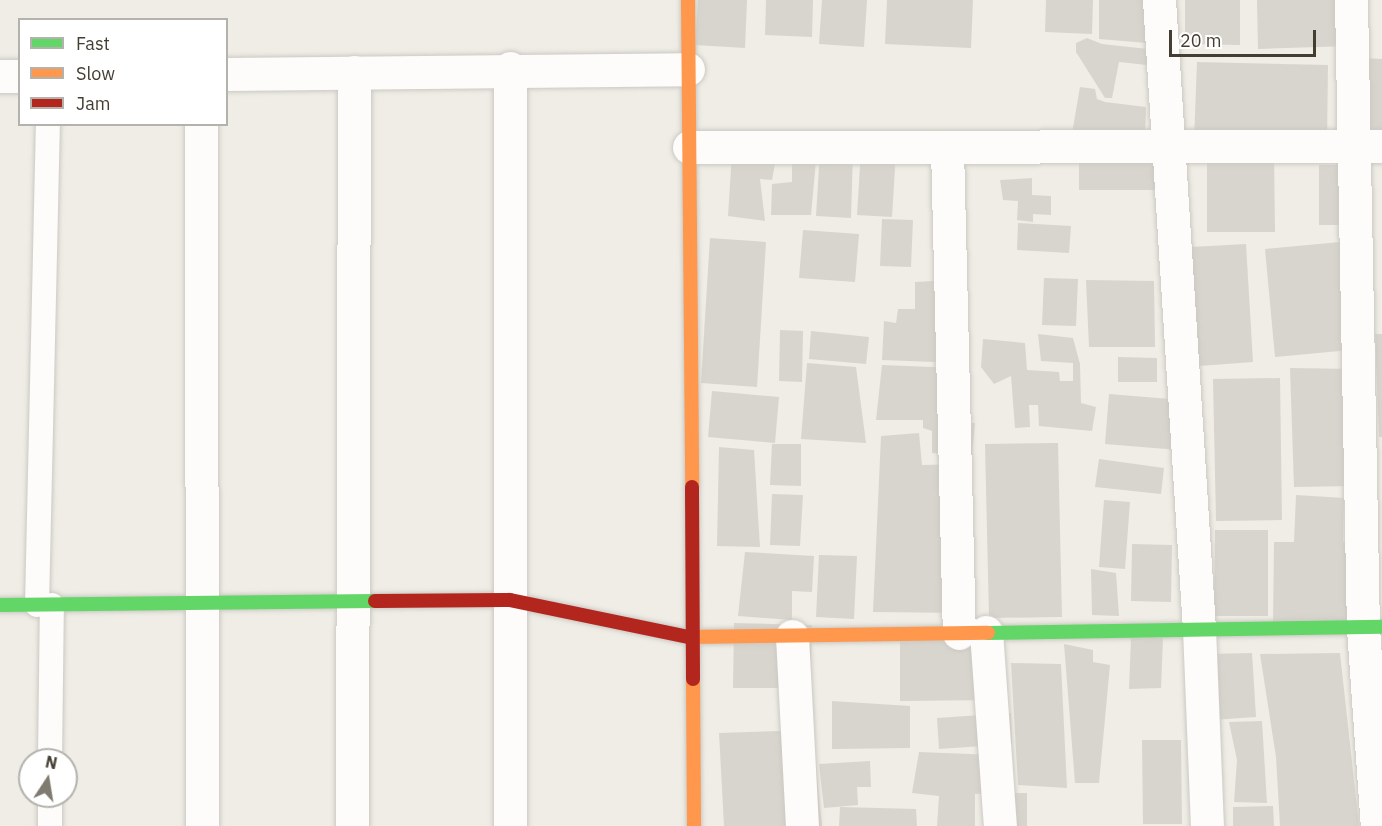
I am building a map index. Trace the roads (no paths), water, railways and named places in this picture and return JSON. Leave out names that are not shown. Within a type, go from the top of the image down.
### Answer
[{"type":"street","points":[[688,0],[694,826]]},
{"type":"street","points":[[1159,0],[1199,628],[1207,826]]},
{"type":"street","points":[[1351,0],[1369,146],[1372,627],[1377,826]]},
{"type":"street","points":[[228,74],[510,68],[688,69]]},
{"type":"street","points":[[510,68],[510,826]]},
{"type":"street","points":[[352,826],[354,72]]},
{"type":"street","points":[[0,76],[18,76]]},
{"type":"street","points":[[201,126],[202,826]]},
{"type":"street","points":[[689,147],[1369,146]]},
{"type":"street","points":[[947,147],[973,632],[1000,826]]},
{"type":"street","points":[[0,605],[510,600],[693,638],[1199,628],[1372,627]]},
{"type":"street","points":[[792,636],[802,826]]},
{"type":"lane","points":[[48,126],[45,605],[50,748]]},
{"type":"lane","points":[[50,808],[50,826]]}]
